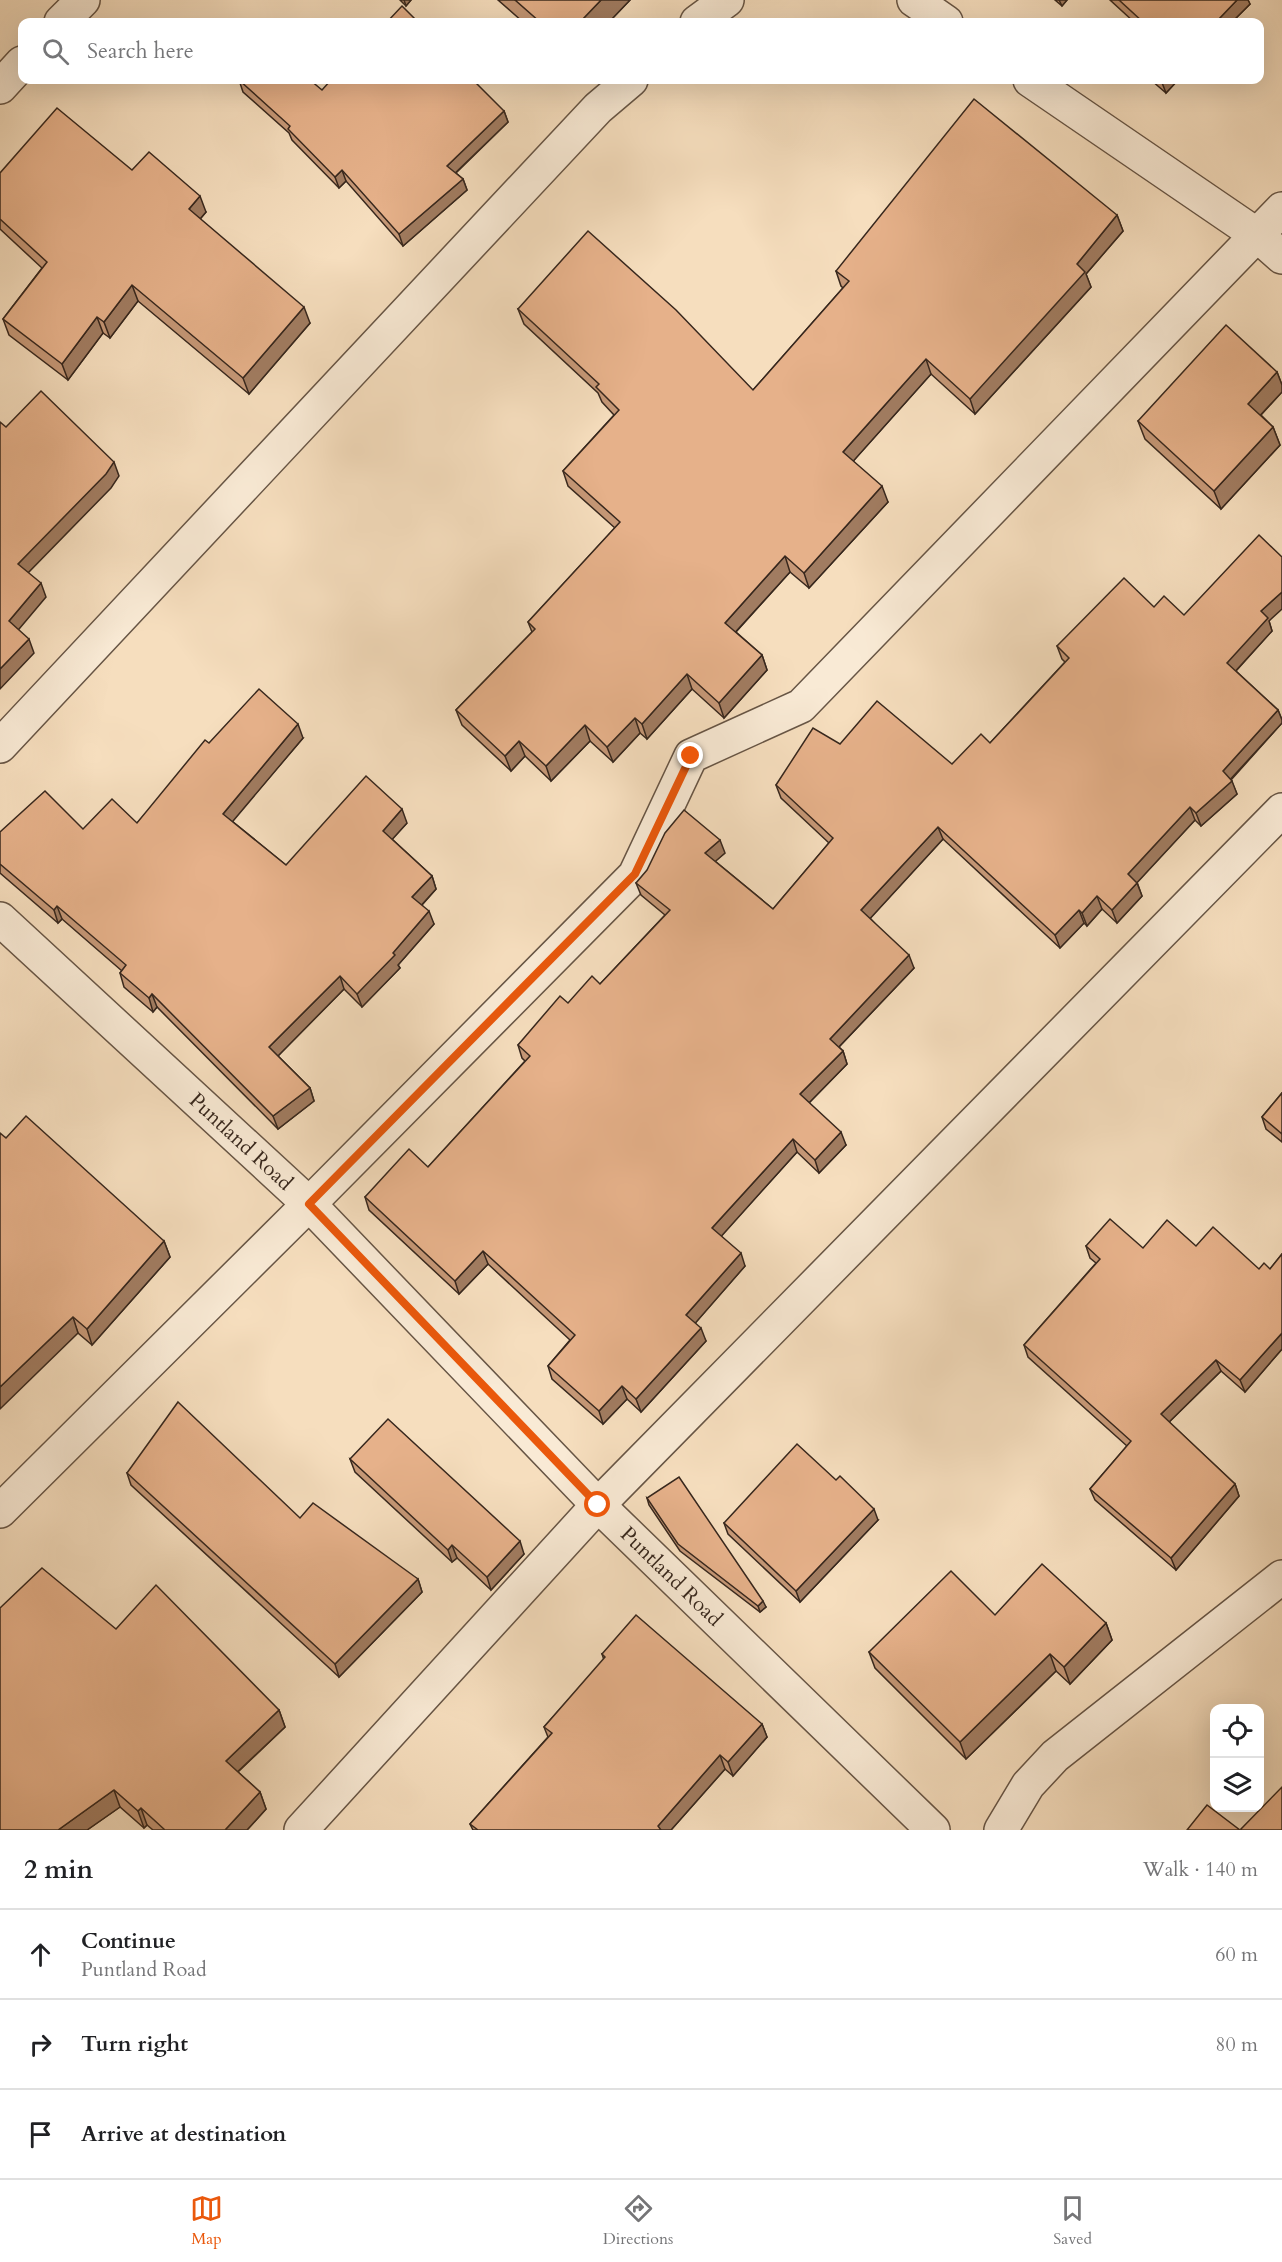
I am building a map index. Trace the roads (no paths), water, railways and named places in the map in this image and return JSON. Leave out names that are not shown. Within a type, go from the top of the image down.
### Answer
[{"type":"street","points":[[65,18],[83,0]]},
{"type":"street","points":[[702,18],[727,0]]},
{"type":"street","points":[[914,0],[940,18]]},
{"type":"street","points":[[0,87],[18,67]]},
{"type":"street","points":[[0,746],[598,108],[626,84]]},
{"type":"street","points":[[1036,84],[1257,235],[1282,257]]},
{"type":"street","points":[[0,1511],[309,1204],[635,874],[691,756],[801,706],[1282,209]]},
{"type":"street","points":[[301,1830],[598,1505],[1282,810]]},
{"type":"street","name":"Puntland Road","points":[[0,919],[309,1204],[598,1505],[933,1830]]},
{"type":"street","points":[[1001,1830],[1028,1785],[1055,1756],[1282,1577]]}]
